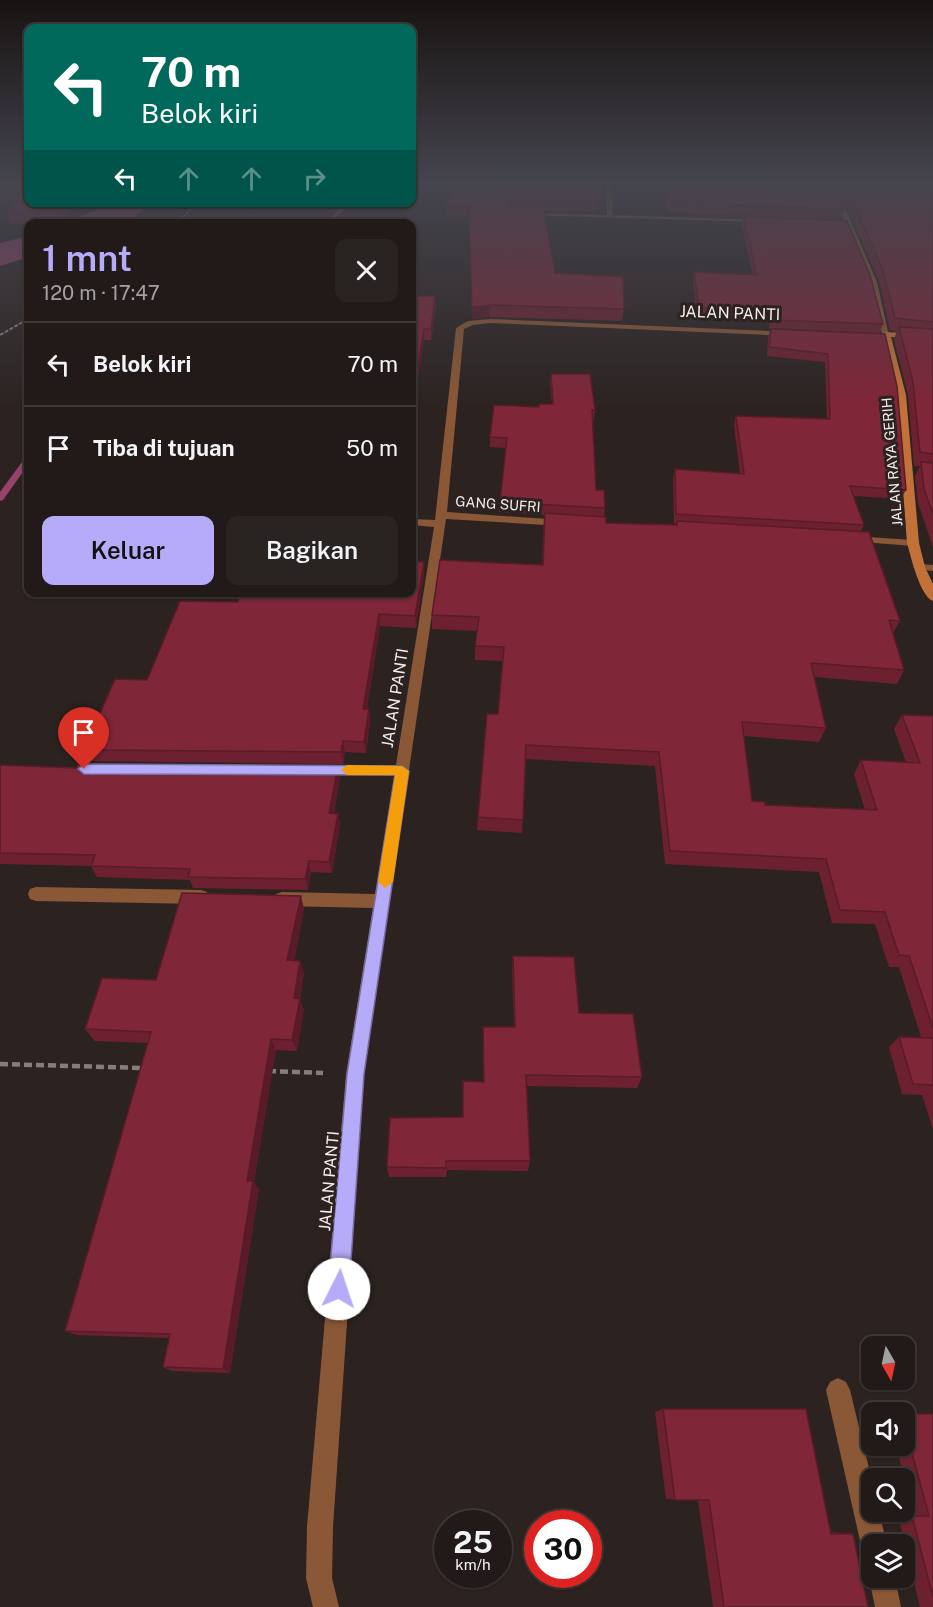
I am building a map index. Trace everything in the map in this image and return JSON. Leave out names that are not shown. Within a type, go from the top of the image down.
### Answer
[{"type":"street","points":[[864,257],[873,282],[882,336],[933,337]]},
{"type":"street","name":"JALAN PANTI","points":[[326,1607],[319,1578],[320,1527],[356,1074],[440,519],[461,326],[490,321],[805,335]]},
{"type":"street","name":"JALAN RAYA GERIH","points":[[882,336],[901,395],[911,470],[913,543],[919,567],[933,597]]},
{"type":"street","name":"GANG SUFRI","points":[[416,521],[440,519],[574,524]]},
{"type":"street","points":[[843,539],[913,543]]},
{"type":"street","points":[[919,567],[933,568]]},
{"type":"street","points":[[305,770],[402,771]]},
{"type":"street","points":[[36,894],[216,897]]},
{"type":"street","points":[[263,898],[383,901]]},
{"type":"street","points":[[838,1390],[871,1534]]},
{"type":"street","points":[[884,1588],[888,1607]]},
{"type":"path","points":[[0,335],[24,321]]},
{"type":"path","points":[[0,1064],[155,1068]]},
{"type":"path","points":[[262,1071],[356,1074]]},
{"type":"building","points":[[471,257],[552,257],[555,273],[623,277],[624,309],[490,305],[472,307]]},
{"type":"building","points":[[753,257],[862,257],[870,275],[883,324],[772,320],[772,311],[699,308],[694,272],[757,275]]},
{"type":"building","points":[[877,257],[933,257],[933,322],[895,318],[883,270]]},
{"type":"building","points":[[416,296],[435,296],[431,329],[424,329],[416,377]]},
{"type":"building","points":[[899,327],[933,329],[933,454],[920,452],[913,382]]},
{"type":"building","points":[[771,329],[885,334],[897,386],[906,490],[850,486],[864,525],[676,514],[675,469],[744,474],[736,416],[830,419],[828,354],[769,347]]},
{"type":"building","points":[[551,374],[590,374],[595,410],[592,410],[596,490],[604,490],[605,508],[500,502],[507,438],[490,437],[494,405],[539,407],[539,404],[553,404]]},
{"type":"building","points":[[921,462],[933,463],[933,514],[924,489]]},
{"type":"building","points":[[545,513],[606,517],[606,523],[677,525],[677,521],[869,532],[900,621],[889,620],[904,670],[811,663],[826,728],[742,722],[752,801],[765,802],[765,805],[877,810],[861,760],[920,763],[902,715],[933,716],[933,1028],[909,956],[899,955],[885,912],[840,910],[826,859],[670,851],[659,752],[526,745],[523,820],[478,817],[487,714],[498,714],[504,647],[475,646],[479,617],[432,615],[440,560],[543,565]]},
{"type":"building","points":[[416,561],[424,562],[415,616],[379,614],[363,709],[369,709],[364,742],[343,741],[341,752],[84,750],[115,679],[147,680],[180,601],[238,602],[240,597],[416,597]]},
{"type":"building","points":[[78,764],[338,766],[329,813],[338,814],[329,862],[309,861],[305,879],[188,877],[190,869],[91,866],[95,855],[0,853],[0,765],[76,768]]},
{"type":"building","points":[[182,893],[301,896],[287,960],[300,961],[294,998],[300,999],[292,1040],[271,1039],[247,1181],[253,1181],[223,1369],[163,1367],[170,1334],[65,1331],[151,1032],[85,1029],[102,978],[156,980]]},
{"type":"building","points":[[513,956],[574,957],[579,1013],[633,1014],[642,1077],[526,1075],[530,1161],[446,1161],[446,1168],[387,1167],[390,1118],[463,1117],[463,1081],[484,1082],[483,1027],[515,1027]]},
{"type":"building","points":[[899,1037],[933,1038],[933,1085],[913,1084]]},
{"type":"building","points":[[663,1409],[806,1409],[831,1534],[853,1534],[861,1573],[861,1588],[864,1588],[868,1607],[724,1607],[709,1500],[675,1500]]},
{"type":"building","points":[[915,1414],[933,1414],[933,1597],[914,1522],[915,1516],[929,1516],[913,1456],[915,1456]]},
{"type":"waterway","points":[[0,498],[24,465]]},
{"type":"slow traffic","points":[[347,770],[402,771],[385,882]]},
{"type":"route","points":[[84,769],[402,771],[356,1074],[339,1289]]}]
